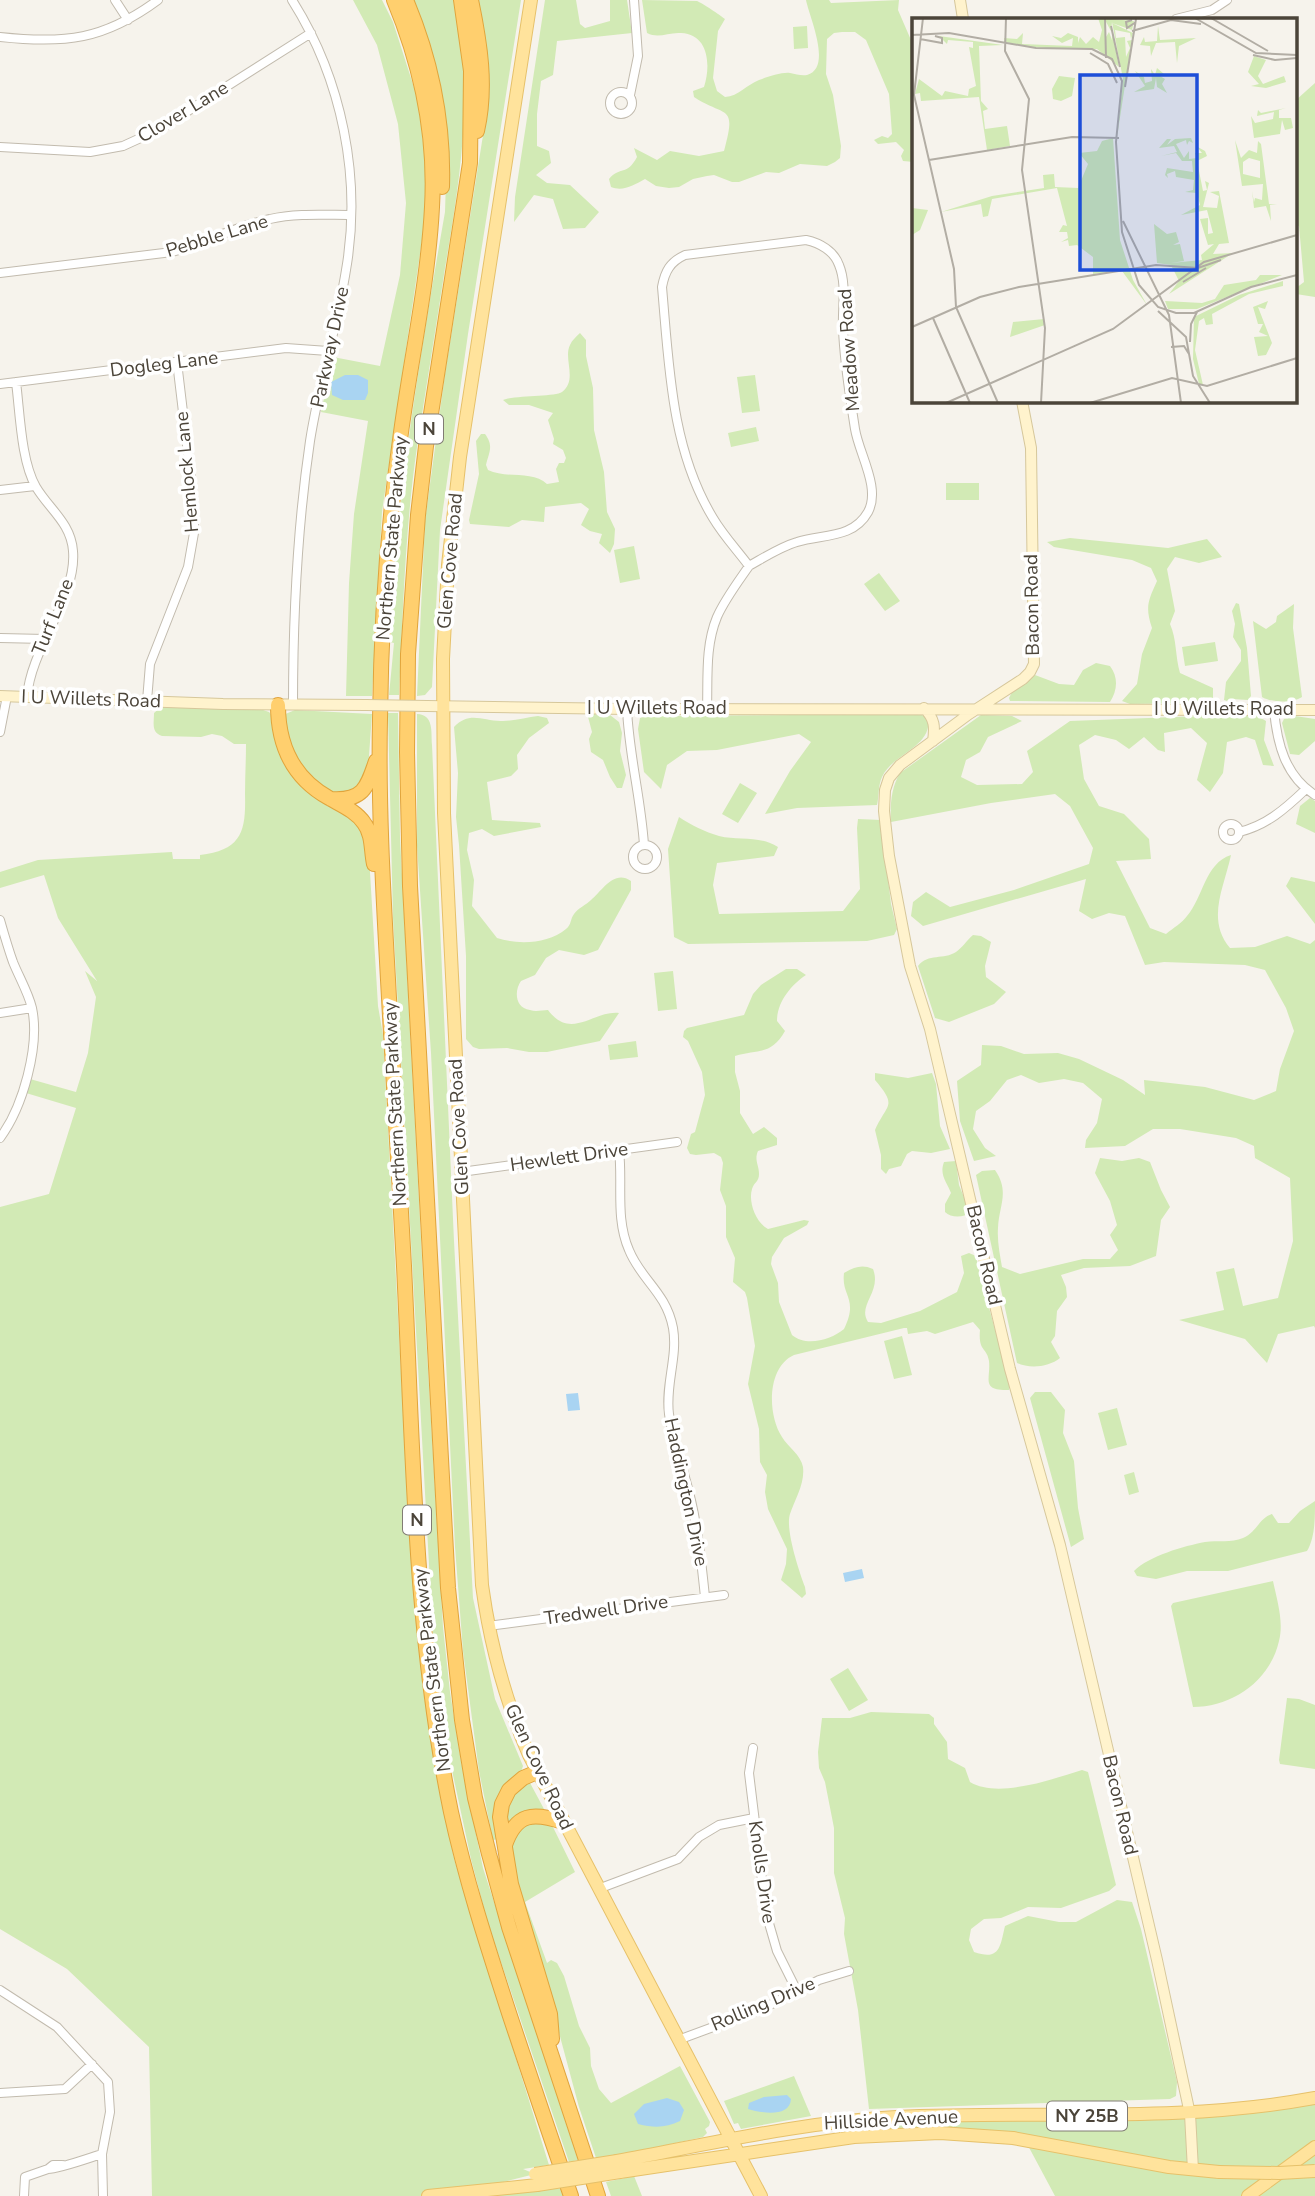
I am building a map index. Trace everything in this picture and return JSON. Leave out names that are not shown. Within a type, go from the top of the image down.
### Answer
[{"type":"highway","name":"Northern State Parkway","points":[[394,0],[415,61],[430,134],[432,208],[425,281],[400,437],[390,528],[382,647],[380,750],[384,910],[426,1650],[436,1729],[456,1833],[476,1911],[571,2196]]},
{"type":"highway","points":[[406,0],[432,76],[442,153],[439,227],[425,281]]},
{"type":"highway","name":"Northern State Parkway","points":[[461,0],[471,71],[470,163],[426,446],[418,514],[407,697],[410,873],[448,1588],[457,1680],[473,1785],[488,1854],[598,2196]]},
{"type":"highway","points":[[470,163],[482,97],[479,42],[471,0]]},
{"type":"highway","points":[[285,705],[280,738],[291,763],[307,783],[356,814],[366,826],[384,910]]},
{"type":"highway","points":[[331,799],[352,799],[363,792],[380,750]]},
{"type":"highway","points":[[537,1772],[513,1786],[503,1801],[500,1817],[517,1909],[550,2014],[555,2065]]},
{"type":"highway","points":[[504,1846],[514,1826],[526,1817],[541,1816],[563,1822]]},
{"type":"main road","name":"Glen Cove Road","points":[[531,0],[458,470],[448,565],[442,706],[443,801],[480,1556],[488,1626],[508,1700],[537,1772],[761,2196]]},
{"type":"main road","name":"Hillside Avenue","points":[[619,2166],[731,2140],[837,2122],[894,2117],[1190,2114],[1315,2098]]},
{"type":"main road","name":"Hillside Avenue","points":[[428,2196],[619,2166],[738,2155],[854,2137],[940,2133],[1025,2140],[1192,2170],[1272,2174],[1315,2171]]},
{"type":"main road","points":[[1248,2196],[1315,2147]]},
{"type":"street","points":[[115,0],[128,20]]},
{"type":"street","points":[[0,37],[61,41],[101,32],[128,20],[158,0]]},
{"type":"street","name":"Parkway Drive","points":[[285,705],[299,531],[311,438],[347,267],[351,215],[350,175],[342,119],[329,75],[311,33],[292,0]]},
{"type":"street","points":[[630,95],[638,56],[634,0]]},
{"type":"street","points":[[960,0],[963,18]]},
{"type":"street","points":[[1181,18],[1206,13],[1227,0]]},
{"type":"street","name":"Clover Lane","points":[[0,147],[90,152],[123,146],[158,130],[311,33]]},
{"type":"street","name":"Pebble Lane","points":[[0,273],[172,253],[246,225],[272,219],[351,215]]},
{"type":"street","name":"Meadow Road","points":[[806,240],[825,248],[835,257],[843,279],[846,372],[856,435],[872,498],[866,515],[849,531],[797,542],[749,566],[713,518],[685,455],[670,372],[662,287],[670,265],[685,255],[806,240]]},
{"type":"street","name":"Dogleg Lane","points":[[0,384],[286,348],[328,351]]},
{"type":"street","name":"Hemlock Lane","points":[[147,701],[150,664],[188,567],[194,533],[194,504],[177,362]]},
{"type":"street","name":"Turf Lane","points":[[16,382],[25,450],[35,486],[64,523],[74,551],[67,588],[32,667],[27,697]]},
{"type":"street","name":"Bacon Road","points":[[1022,402],[1031,448],[1035,656],[1030,672],[900,765],[889,778],[885,790],[884,811],[891,876],[910,966],[930,1029],[1010,1369],[1060,1545],[1157,1960],[1190,2114],[1192,2170]]},
{"type":"street","points":[[0,490],[35,486]]},
{"type":"street","points":[[707,709],[708,653],[712,632],[723,606],[749,566]]},
{"type":"street","points":[[0,638],[45,639]]},
{"type":"street","points":[[0,732],[4,696]]},
{"type":"street","name":"I U Willets Road","points":[[4,696],[285,705],[627,709],[1315,710]]},
{"type":"street","points":[[627,709],[635,785],[641,803],[644,845]]},
{"type":"street","points":[[924,709],[933,719],[933,741]]},
{"type":"street","points":[[1274,710],[1277,740],[1283,756],[1306,789],[1315,795]]},
{"type":"street","points":[[1239,832],[1274,818],[1306,789]]},
{"type":"street","points":[[0,920],[32,1008],[30,1062],[13,1118],[0,1138]]},
{"type":"street","points":[[0,1013],[32,1008]]},
{"type":"street","name":"Hewlett Drive","points":[[461,1172],[677,1142]]},
{"type":"street","name":"Haddington Drive","points":[[620,1150],[620,1215],[625,1240],[635,1262],[660,1294],[673,1327],[674,1352],[669,1385],[669,1415],[696,1521],[705,1597]]},
{"type":"street","name":"Tredwell Drive","points":[[488,1626],[724,1595]]},
{"type":"street","name":"Knolls Drive","points":[[753,1748],[749,1773],[766,1913],[777,1951],[797,1991]]},
{"type":"street","points":[[598,1889],[678,1859],[699,1837],[719,1825],[754,1818]]},
{"type":"street","name":"Rolling Drive","points":[[678,2040],[762,2009],[826,1977],[849,1971]]},
{"type":"street","points":[[0,1990],[47,2019],[107,2081],[110,2087],[110,2115],[102,2154],[103,2196]]},
{"type":"street","points":[[0,2093],[65,2089],[92,2064]]},
{"type":"street","points":[[24,2196],[24,2177],[53,2165],[102,2154]]},
{"type":"green space","points":[[353,0],[382,0],[393,22],[418,100],[426,166],[424,227],[382,512],[372,696],[346,696],[354,514],[368,421],[321,412],[333,357],[380,366],[400,275],[406,203],[398,124],[377,45]]},
{"type":"green space","points":[[413,0],[454,0],[464,67],[463,134],[456,202],[413,478],[399,695],[389,695],[394,643],[390,642],[393,588],[403,480],[445,212],[447,158],[445,118],[438,77]]},
{"type":"green space","points":[[476,0],[521,0],[440,530],[432,687],[425,695],[417,696],[425,521],[445,374],[484,129]]},
{"type":"green space","points":[[545,0],[576,0],[580,24],[585,28],[610,21],[610,0],[627,0],[632,33],[557,41],[553,75],[541,81],[537,146],[549,151],[551,163],[536,175],[547,183],[570,185],[599,212],[585,228],[563,229],[553,199],[534,195],[514,222],[515,197]]},
{"type":"green space","points":[[642,0],[697,1],[725,19],[718,31],[713,78],[717,91],[725,97],[770,76],[787,73],[807,75],[815,70],[819,52],[806,0],[829,0],[831,3],[899,0],[898,10],[912,42],[912,162],[903,161],[901,156],[904,150],[896,142],[878,144],[874,140],[882,136],[888,138],[892,134],[889,94],[866,40],[855,32],[842,32],[834,33],[827,39],[826,74],[833,95],[841,146],[840,158],[835,162],[827,166],[800,164],[779,173],[766,172],[739,182],[714,175],[693,179],[679,187],[656,186],[645,179],[624,188],[611,187],[609,179],[630,167],[637,157],[634,148],[657,160],[670,151],[699,156],[724,151],[728,136],[729,118],[726,114],[694,97],[693,91],[704,87],[706,79],[706,52],[702,45],[690,35],[681,33],[647,33]]},
{"type":"green space","points":[[807,26],[808,48],[794,49],[793,27]]},
{"type":"green space","points":[[1315,83],[1315,297],[1298,294],[1298,286],[1304,282],[1298,226],[1298,98]]},
{"type":"green space","points":[[580,333],[586,340],[586,356],[593,388],[594,430],[604,472],[607,512],[615,529],[610,553],[599,543],[602,534],[581,525],[589,509],[581,503],[545,507],[544,522],[522,520],[509,527],[470,524],[469,520],[479,474],[476,441],[481,434],[485,434],[489,442],[486,465],[488,470],[534,477],[547,484],[559,482],[556,469],[566,458],[563,450],[553,444],[548,420],[553,413],[529,405],[509,405],[503,400],[562,392],[567,387],[570,376],[568,351]]},
{"type":"green space","points":[[755,375],[760,411],[742,413],[737,377]]},
{"type":"green space","points":[[756,427],[759,441],[731,447],[728,433]]},
{"type":"green space","points":[[946,483],[979,483],[979,500],[946,500]]},
{"type":"green space","points":[[1070,538],[1168,548],[1207,539],[1222,557],[1199,563],[1175,557],[1167,569],[1175,611],[1170,624],[1180,673],[1213,688],[1213,701],[1130,704],[1122,701],[1137,684],[1142,654],[1152,628],[1148,604],[1157,581],[1151,568],[1132,560],[1054,547],[1047,542]]},
{"type":"green space","points":[[634,546],[640,579],[620,583],[614,550]]},
{"type":"green space","points":[[879,573],[900,601],[885,611],[864,584]]},
{"type":"green space","points":[[1236,603],[1239,604],[1247,648],[1251,696],[1248,700],[1227,701],[1224,700],[1226,682],[1241,661],[1241,650],[1233,637],[1235,624],[1232,611]]},
{"type":"green space","points":[[1294,604],[1293,628],[1302,697],[1288,701],[1271,700],[1262,697],[1253,621],[1266,629],[1276,622],[1277,616]]},
{"type":"green space","points":[[1215,642],[1218,661],[1185,666],[1182,647]]},
{"type":"green space","points":[[1096,663],[1110,666],[1115,675],[1115,689],[1110,702],[1010,701],[1012,692],[1035,675],[1059,684],[1074,685],[1083,670]]},
{"type":"green space","points":[[161,707],[269,712],[273,717],[279,751],[300,781],[354,817],[368,839],[378,1006],[383,1035],[409,1522],[423,1689],[441,1800],[455,1862],[549,2165],[523,2169],[535,2174],[472,2190],[428,2196],[152,2196],[149,2047],[67,1969],[0,1929],[0,1207],[49,1194],[76,1108],[26,1093],[30,1079],[76,1092],[88,1053],[96,997],[85,971],[97,981],[58,918],[44,875],[0,888],[0,872],[38,860],[172,852],[173,859],[200,859],[200,855],[225,849],[233,843],[239,836],[244,818],[246,744],[234,744],[222,736],[212,734],[201,737],[162,736],[156,732],[154,724],[154,713]]},
{"type":"green space","points":[[295,710],[372,714],[368,770],[354,792],[337,795],[322,789],[290,752],[283,715]]},
{"type":"green space","points":[[594,712],[596,715],[610,715],[619,722],[622,733],[620,751],[626,775],[622,788],[617,788],[603,760],[591,752],[589,739],[592,732],[587,713]]},
{"type":"green space","points":[[388,713],[398,713],[400,837],[426,1334],[443,1627],[450,1692],[483,1868],[578,2160],[569,2162],[488,1924],[471,1859],[450,1761],[433,1636],[393,918]]},
{"type":"green space","points":[[417,714],[429,721],[432,734],[473,1598],[495,1699],[523,1766],[521,1772],[509,1782],[499,1839],[493,1840],[479,1771],[463,1651],[455,1547],[431,1053],[417,846]]},
{"type":"green space","points":[[920,714],[928,718],[928,728],[918,743],[887,769],[881,780],[877,805],[797,808],[765,814],[811,742],[799,734],[717,750],[687,751],[667,765],[661,789],[644,772],[638,729],[640,718],[647,716]]},
{"type":"green space","points":[[1254,714],[1266,721],[1264,740],[1274,766],[1263,765],[1255,740],[1246,737],[1227,742],[1223,773],[1210,792],[1197,780],[1207,743],[1191,728],[1164,733],[1165,752],[1158,750],[1144,737],[1129,749],[1116,740],[1095,735],[1079,745],[1084,779],[1099,806],[1124,814],[1149,839],[1151,859],[1116,861],[1150,928],[1166,934],[1183,921],[1215,865],[1231,855],[1221,891],[1218,915],[1223,937],[1230,948],[1255,947],[1287,936],[1310,944],[1315,940],[1315,1328],[1314,1326],[1278,1334],[1267,1363],[1245,1339],[1179,1320],[1224,1310],[1216,1272],[1234,1268],[1243,1306],[1278,1298],[1293,1241],[1290,1178],[1255,1158],[1254,1146],[1236,1138],[1180,1129],[1153,1129],[1125,1146],[1085,1148],[1086,1140],[1097,1123],[1102,1099],[1083,1083],[1064,1079],[1039,1083],[1021,1075],[1007,1080],[990,1101],[976,1111],[973,1129],[985,1148],[996,1156],[974,1161],[960,1121],[957,1081],[981,1065],[982,1045],[1001,1046],[1024,1054],[1058,1053],[1079,1059],[1123,1080],[1145,1095],[1144,1080],[1205,1087],[1254,1100],[1276,1091],[1280,1069],[1294,1031],[1286,1008],[1265,970],[1245,965],[1164,962],[1145,965],[1125,916],[1109,913],[1092,919],[1079,911],[1086,879],[923,926],[911,916],[913,902],[926,892],[950,907],[1014,890],[1089,864],[1093,848],[1070,806],[1055,794],[891,822],[893,791],[900,773],[981,715],[1012,716],[1022,721],[988,737],[980,752],[966,760],[961,777],[977,785],[1022,784],[1033,772],[1027,751],[1070,721]]},
{"type":"green space","points":[[538,716],[547,718],[549,723],[529,738],[517,755],[518,769],[511,776],[487,782],[492,820],[540,823],[541,827],[494,836],[482,829],[469,833],[467,850],[474,880],[472,906],[497,938],[533,942],[551,938],[566,929],[576,912],[614,879],[625,878],[631,881],[631,890],[598,950],[584,955],[559,950],[546,958],[535,975],[521,981],[517,994],[519,1003],[525,1009],[548,1010],[565,1023],[574,1024],[610,1013],[619,1013],[600,1041],[547,1052],[507,1048],[479,1049],[466,1039],[466,956],[456,817],[458,773],[454,727],[472,718],[503,721]]},
{"type":"green space","points":[[1295,716],[1315,719],[1315,741],[1299,755],[1290,754],[1282,723],[1284,719]]},
{"type":"green space","points":[[740,783],[757,793],[738,823],[722,814]]},
{"type":"green space","points":[[1310,798],[1315,801],[1315,833],[1296,824],[1300,806]]},
{"type":"green space","points":[[679,817],[719,836],[764,841],[778,847],[774,856],[717,863],[713,885],[719,914],[843,911],[860,889],[858,819],[881,820],[891,904],[897,929],[894,935],[867,941],[688,944],[674,937],[668,849]]},
{"type":"green space","points":[[1291,877],[1315,882],[1315,924],[1286,886]]},
{"type":"green space","points":[[973,935],[991,942],[985,966],[986,977],[1006,992],[994,1004],[949,1022],[935,1018],[918,966],[926,959],[956,952]]},
{"type":"green space","points":[[786,969],[797,969],[806,975],[790,989],[779,1007],[777,1021],[785,1031],[769,1048],[735,1056],[735,1072],[740,1091],[740,1113],[753,1134],[764,1127],[777,1138],[777,1145],[758,1151],[757,1154],[759,1177],[751,1194],[757,1217],[768,1229],[809,1221],[807,1225],[784,1238],[772,1257],[779,1302],[792,1335],[804,1341],[818,1341],[844,1329],[850,1304],[844,1273],[851,1269],[862,1266],[873,1269],[874,1285],[865,1316],[868,1322],[881,1323],[920,1311],[957,1292],[964,1273],[961,1256],[969,1253],[976,1256],[1010,1384],[1009,1390],[990,1386],[988,1357],[981,1346],[980,1330],[973,1322],[935,1334],[927,1331],[908,1334],[907,1328],[904,1328],[794,1355],[785,1361],[774,1380],[772,1404],[777,1427],[803,1467],[801,1485],[789,1521],[793,1550],[805,1587],[806,1594],[802,1598],[781,1580],[787,1549],[768,1509],[765,1492],[767,1475],[760,1462],[759,1429],[748,1384],[755,1346],[745,1292],[733,1282],[735,1258],[726,1237],[726,1206],[720,1190],[723,1163],[721,1157],[714,1153],[690,1154],[687,1148],[691,1134],[695,1132],[705,1095],[702,1072],[688,1041],[683,1037],[687,1028],[744,1015],[753,994],[761,985]]},
{"type":"green space","points":[[673,971],[677,1009],[658,1011],[654,973]]},
{"type":"green space","points":[[636,1041],[638,1057],[610,1060],[608,1045]]},
{"type":"green space","points":[[875,1073],[908,1078],[932,1073],[936,1084],[940,1126],[950,1149],[931,1153],[912,1151],[907,1154],[901,1166],[889,1169],[886,1174],[881,1169],[881,1155],[875,1130],[888,1101],[875,1080]]},
{"type":"green space","points":[[1100,1158],[1122,1161],[1139,1158],[1150,1162],[1170,1207],[1161,1220],[1156,1256],[1130,1266],[1084,1268],[1061,1275],[1067,1297],[1057,1311],[1055,1336],[1051,1342],[1060,1358],[1039,1366],[1017,1363],[976,1175],[982,1171],[995,1170],[999,1178],[1003,1192],[998,1238],[1002,1267],[1020,1274],[1083,1259],[1110,1259],[1118,1250],[1110,1235],[1117,1225],[1110,1201],[1095,1173]]},
{"type":"green space","points":[[956,1161],[959,1185],[970,1212],[958,1216],[945,1212],[945,1204],[951,1193],[942,1171],[944,1162]]},
{"type":"green space","points":[[902,1336],[912,1375],[894,1379],[884,1341]]},
{"type":"green space","points":[[1035,1392],[1051,1392],[1065,1410],[1063,1433],[1074,1461],[1084,1539],[1071,1547],[1030,1398]]},
{"type":"green space","points":[[1117,1408],[1127,1445],[1108,1450],[1098,1413]]},
{"type":"green space","points":[[1134,1472],[1139,1492],[1129,1495],[1124,1475]]},
{"type":"green space","points":[[1315,1501],[1313,1534],[1307,1551],[1228,1571],[1187,1571],[1156,1579],[1137,1576],[1134,1571],[1148,1561],[1177,1549],[1205,1542],[1243,1538],[1272,1514],[1278,1523],[1289,1523]]},
{"type":"green space","points":[[1273,1581],[1281,1626],[1279,1641],[1267,1668],[1247,1689],[1235,1697],[1208,1706],[1193,1707],[1171,1606],[1173,1603]]},
{"type":"green space","points":[[848,1668],[868,1700],[849,1711],[830,1679]]},
{"type":"green space","points":[[1287,1698],[1315,1705],[1315,1769],[1280,1764]]},
{"type":"green space","points":[[871,1712],[929,1714],[947,1742],[948,1759],[965,1768],[970,1782],[982,1787],[995,1789],[1026,1786],[1082,1770],[1088,1772],[1116,1885],[1109,1891],[1061,1908],[1028,1907],[1001,1918],[984,1919],[971,1929],[969,1940],[974,1952],[989,1955],[1000,1946],[1005,1926],[1028,1916],[1059,1922],[1076,1922],[1117,1900],[1132,1902],[1141,1929],[1177,2082],[1176,2096],[1170,2099],[869,2109],[858,2010],[844,1934],[845,1918],[834,1873],[834,1828],[825,1782],[819,1768],[818,1752],[822,1718],[850,1718]]},
{"type":"green space","points":[[529,1781],[544,1809],[510,1823],[504,1821],[507,1798]]},
{"type":"green space","points":[[528,1822],[551,1823],[575,1872],[525,1902],[547,1963],[551,1960],[557,1963],[564,1976],[579,2026],[590,2048],[591,2066],[599,2089],[611,2103],[680,2066],[710,2122],[703,2137],[612,2157],[596,2158],[523,1910],[510,1847],[513,1836]]},
{"type":"green space","points":[[794,2076],[811,2116],[741,2129],[738,2123],[734,2124],[724,2101]]},
{"type":"green space","points":[[1315,2098],[1315,2196],[1055,2196],[1025,2140],[984,2135],[840,2139],[837,2122],[1125,2116]]},
{"type":"green space","points":[[634,2176],[642,2196],[611,2196],[606,2182]]},
{"type":"green space","points":[[562,2188],[564,2196],[490,2196]]},
{"type":"water","points":[[345,375],[358,375],[368,380],[365,400],[343,400],[332,395],[331,382]]},
{"type":"water","points":[[578,1393],[580,1410],[568,1411],[566,1394]]},
{"type":"water","points":[[862,1569],[864,1578],[845,1582],[843,1573]]},
{"type":"water","points":[[787,2095],[791,2099],[789,2105],[780,2112],[767,2113],[748,2109],[749,2103],[764,2097]]},
{"type":"water","points":[[667,2098],[679,2102],[684,2110],[680,2121],[660,2127],[638,2124],[634,2114],[644,2104]]}]
